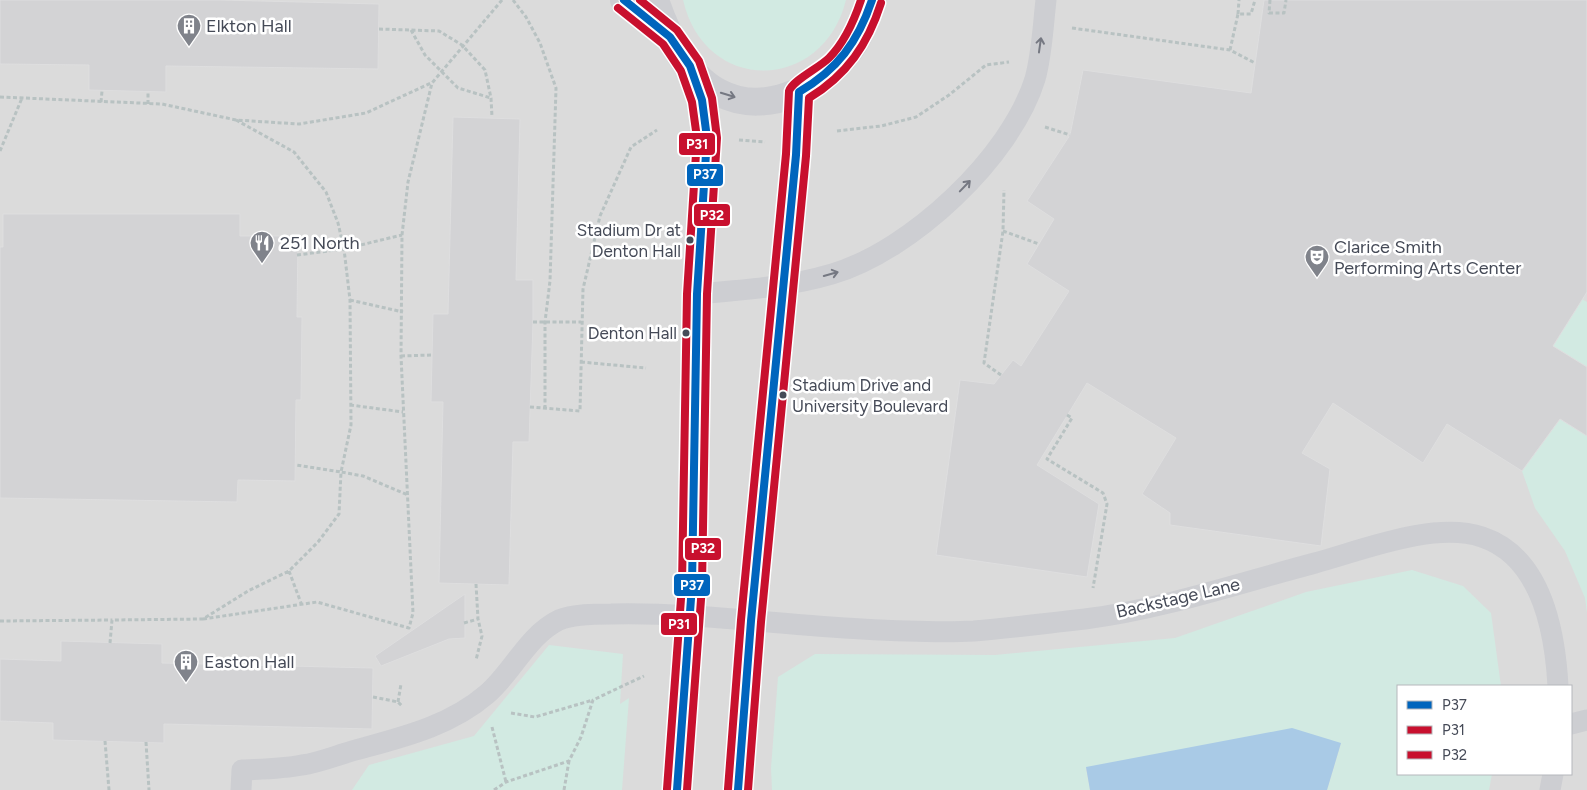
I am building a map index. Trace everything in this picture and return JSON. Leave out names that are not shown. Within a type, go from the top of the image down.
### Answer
[{"type":"street","points":[[624,0],[670,37]]},
{"type":"street","points":[[654,0],[670,37],[690,66],[704,82],[730,97],[770,100],[799,92],[821,78],[845,56],[864,26],[872,0]]},
{"type":"street","points":[[677,790],[690,617],[695,509],[697,294],[707,138],[702,100],[690,66]]},
{"type":"street","points":[[738,790],[750,622],[798,138],[799,92]]},
{"type":"lane","points":[[697,294],[783,286],[854,266],[907,235],[952,200],[976,175],[1001,142],[1026,100],[1035,79],[1046,0]]},
{"type":"lane","name":"Backstage Lane","points":[[241,790],[242,770],[303,765],[385,742],[446,722],[492,691],[538,637],[560,620],[594,614],[641,613],[865,629],[972,631],[1088,618],[1190,598],[1385,544],[1449,532],[1486,538],[1505,550],[1523,567],[1533,581],[1546,609],[1553,634],[1558,685]]},
{"type":"lane","points":[[1572,724],[1587,720]]},
{"type":"lane","points":[[1550,790],[1553,775]]},
{"type":"path","points":[[0,621],[203,619],[317,602],[409,628],[414,613],[401,356],[403,312],[402,235],[408,182],[432,83],[462,45],[502,0]]},
{"type":"path","points":[[513,0],[526,17],[540,43],[556,88],[550,280],[545,322],[546,409]]},
{"type":"path","points":[[1230,50],[1239,0]]},
{"type":"path","points":[[1238,14],[1251,14],[1255,0]]},
{"type":"path","points":[[1270,0],[1269,13],[1284,14],[1286,0]]},
{"type":"path","points":[[1066,27],[1230,50],[1255,63]]},
{"type":"path","points":[[379,29],[439,31],[462,45],[485,70],[491,98],[492,118]]},
{"type":"path","points":[[410,29],[425,55],[458,88],[491,98]]},
{"type":"path","points":[[837,131],[880,126],[916,117],[949,95],[986,65],[1038,61]]},
{"type":"path","points":[[0,98],[162,104],[236,120],[299,124],[366,113],[432,83]]},
{"type":"path","points":[[101,102],[102,91]]},
{"type":"path","points":[[148,92],[148,104]]},
{"type":"path","points":[[0,151],[22,98]]},
{"type":"path","points":[[203,619],[248,591],[289,571],[318,542],[339,514],[340,472],[351,424],[350,300],[344,249],[338,223],[326,192],[294,152],[236,120]]},
{"type":"path","points":[[1042,127],[1070,134]]},
{"type":"path","points":[[530,407],[580,411],[583,289],[600,216],[631,148],[657,130]]},
{"type":"path","points":[[734,140],[767,143]]},
{"type":"path","points":[[1001,375],[984,363],[1003,231],[1004,190]]},
{"type":"path","points":[[1003,231],[1039,244]]},
{"type":"path","points":[[298,255],[344,249],[402,235]]},
{"type":"path","points":[[350,300],[403,312]]},
{"type":"path","points":[[533,322],[581,322]]},
{"type":"path","points":[[401,356],[432,355]]},
{"type":"path","points":[[581,362],[646,368]]},
{"type":"path","points":[[350,404],[403,412]]},
{"type":"path","points":[[1067,416],[1072,418],[1047,459],[1103,493],[1107,504],[1095,580]]},
{"type":"path","points":[[296,465],[363,476],[408,495]]},
{"type":"path","points":[[289,571],[301,603]]},
{"type":"path","points":[[464,623],[478,619],[476,584]]},
{"type":"path","points":[[110,643],[112,620]]},
{"type":"path","points":[[480,700],[502,711],[535,717],[593,700],[644,676]]},
{"type":"path","points":[[372,698],[398,702],[401,684]]},
{"type":"path","points":[[480,700],[491,724],[506,782]]},
{"type":"path","points":[[564,790],[569,761],[581,737],[593,700]]},
{"type":"path","points":[[105,741],[109,790]]},
{"type":"path","points":[[146,742],[149,790]]},
{"type":"path","points":[[494,790],[506,782],[569,761]]},
{"type":"shaded area","points":[[0,0],[1587,0],[1587,790],[0,790]]},
{"type":"green space","points":[[683,0],[846,0],[833,31],[814,53],[790,66],[764,70],[738,66],[715,53],[695,31]]},
{"type":"green space","points":[[1582,299],[1587,302],[1587,367],[1553,346]]},
{"type":"green space","points":[[1560,419],[1587,436],[1587,613],[1585,598],[1565,551],[1535,508],[1522,471]]},
{"type":"green space","points":[[1412,570],[1463,586],[1491,613],[1501,685],[1397,685],[1397,775],[1492,775],[1489,790],[1327,790],[1341,743],[1086,768],[1090,790],[772,790],[771,768],[778,677],[815,654],[995,655],[1175,638],[1306,592]]},
{"type":"green space","points":[[549,645],[623,654],[620,704],[629,698],[622,790],[352,790],[369,765],[474,736]]},
{"type":"water","points":[[1292,728],[1341,743],[1327,790],[1090,790],[1086,767]]},
{"type":"building","name":"Elkton Hall","points":[[0,0],[221,0],[379,4],[378,69],[166,66],[166,92],[89,90],[89,65],[0,64]]},
{"type":"building","name":"Clarice Smith Performing Arts Center","points":[[1264,0],[1587,0],[1587,292],[1553,346],[1587,367],[1587,436],[1560,419],[1522,471],[1447,424],[1423,463],[1333,403],[1302,453],[1330,469],[1321,546],[1170,525],[1170,513],[1142,494],[1176,438],[1087,383],[1037,465],[1099,504],[1087,577],[936,555],[960,380],[994,384],[1013,360],[1021,366],[1069,291],[1027,264],[1054,219],[1027,201],[1070,135],[1083,70],[1251,93]]},
{"type":"building","points":[[453,117],[520,119],[516,280],[533,280],[533,322],[529,442],[513,442],[509,585],[439,583],[443,402],[431,402],[433,314],[448,314]]},
{"type":"building","points":[[3,214],[240,214],[240,236],[298,236],[297,317],[302,317],[301,400],[296,400],[295,481],[238,480],[237,502],[0,498],[0,247],[3,247]]},
{"type":"building","points":[[465,594],[465,638],[449,639],[381,666],[375,656]]},
{"type":"building","name":"Easton Hall","points":[[61,641],[162,644],[162,663],[373,668],[372,729],[164,724],[164,743],[53,740],[53,723],[0,721],[0,659],[61,661]]},
{"type":"transit line","name":"P37","points":[[624,0],[670,37],[690,66],[702,100],[707,138],[697,294],[692,585],[677,790]]},
{"type":"transit line","name":"P32","points":[[640,0],[677,30],[699,61],[712,98],[717,138],[707,294],[702,586],[687,790]]},
{"type":"transit line","name":"P32","points":[[728,789],[741,620],[786,154],[789,91],[801,78],[825,62],[835,52],[848,31],[861,0]]},
{"type":"transit line","name":"P37","points":[[738,790],[751,621],[796,155],[799,92],[824,74],[844,54],[860,29],[872,0]]},
{"type":"transit line","name":"P31","points":[[748,790],[761,622],[806,156],[809,98],[845,69],[863,45],[881,3]]},
{"type":"transit line","name":"P31","points":[[618,8],[663,44],[681,71],[692,102],[697,138],[687,294],[682,585],[667,789]]},
{"type":"place","name":"Elkton Hall","points":[[189,47]]},
{"type":"place","name":"Stadium Dr at Denton Hall","points":[[690,240]]},
{"type":"place","name":"251 North","points":[[262,264]]},
{"type":"place","name":"Clarice Smith Performing Arts Center","points":[[1317,278]]},
{"type":"place","name":"Denton Hall","points":[[686,333]]},
{"type":"place","name":"Stadium Drive and University Boulevard","points":[[783,395]]},
{"type":"place","name":"Easton Hall","points":[[186,683]]}]
